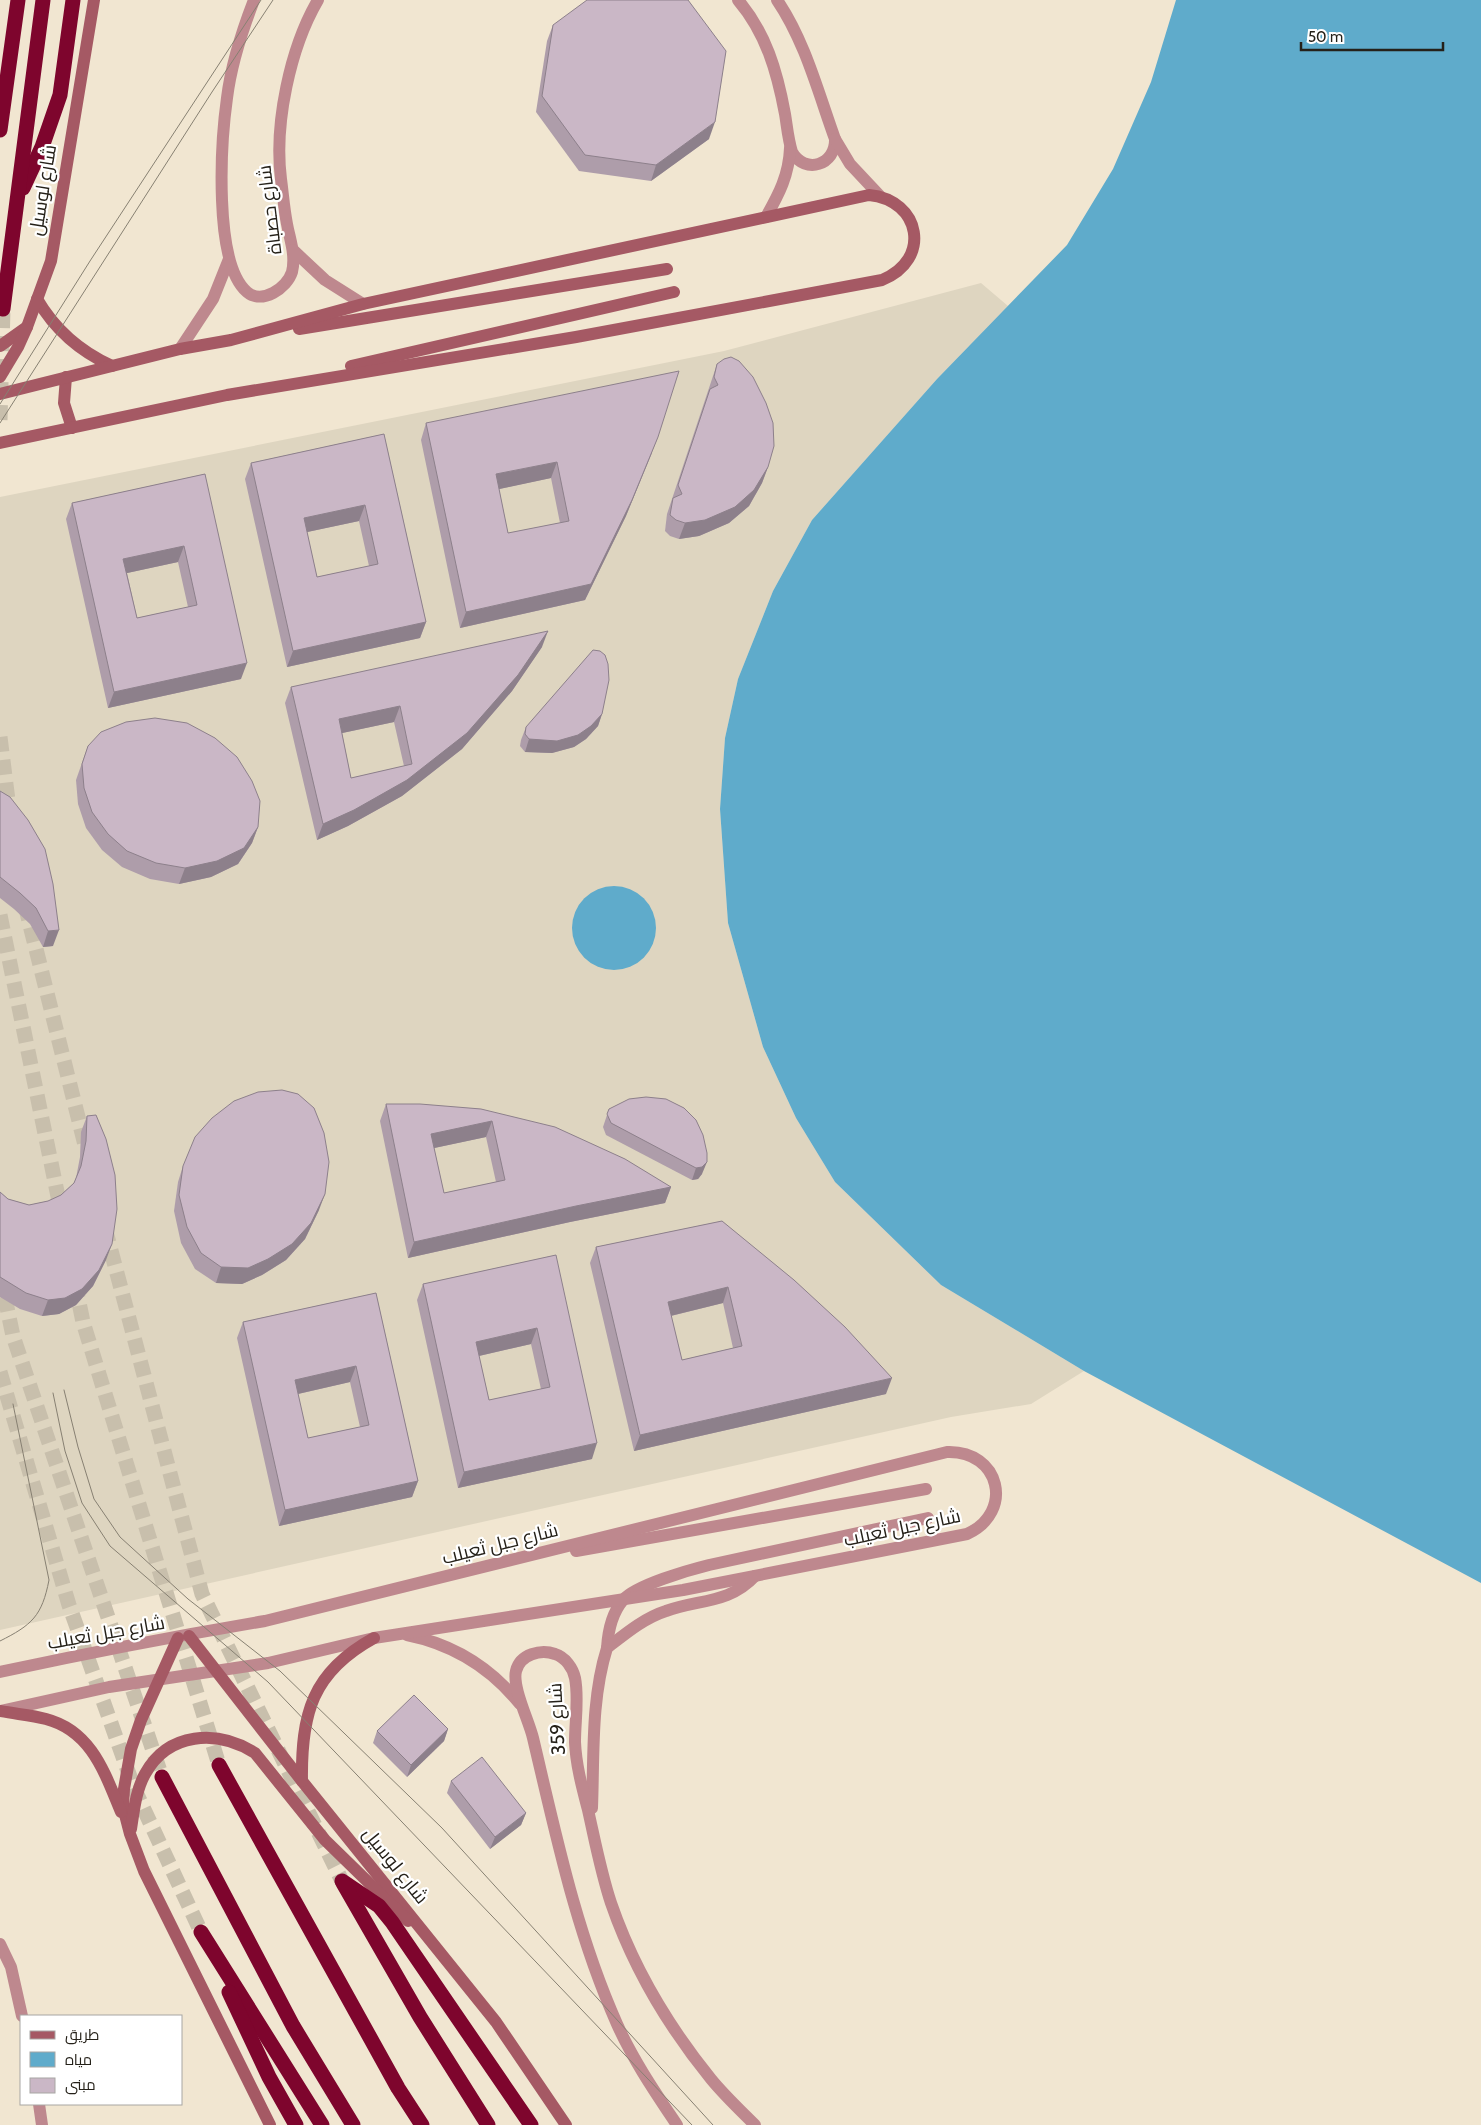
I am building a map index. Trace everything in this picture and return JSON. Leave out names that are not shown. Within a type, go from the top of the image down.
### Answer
[{"type":"highway","points":[[0,130],[18,0]]},
{"type":"highway","points":[[3,308],[43,0]]},
{"type":"highway","points":[[18,196],[42,147],[60,95],[73,0]]},
{"type":"highway","points":[[219,1765],[398,2088],[422,2125]]},
{"type":"highway","points":[[162,1777],[293,2026],[352,2125]]},
{"type":"highway","points":[[488,2125],[420,2017],[342,1881],[372,1901],[392,1922],[531,2125]]},
{"type":"highway","points":[[296,2125],[269,2077],[201,1932],[322,2125]]},
{"type":"street","name":"شارع لوسيل","points":[[0,376],[18,347],[27,327],[51,261],[94,0]]},
{"type":"street","name":"شارع حصباة","points":[[254,0],[244,25],[227,97],[222,152],[223,196],[229,259],[238,284],[249,294],[262,296],[276,292],[285,285],[291,274],[293,250],[280,176],[281,132],[286,88],[298,46],[318,2]]},
{"type":"street","points":[[738,0],[761,32],[770,53],[785,113],[790,146],[788,171],[766,217]]},
{"type":"street","points":[[226,395],[576,336],[882,280],[896,273],[908,261],[912,252],[914,237],[911,221],[906,212],[894,202],[880,196],[850,164],[835,138],[802,43],[789,17],[777,0]]},
{"type":"street","points":[[790,146],[795,158],[806,165],[813,166],[825,162],[830,157],[835,145],[835,138]]},
{"type":"street","points":[[231,340],[363,304],[859,197],[880,196]]},
{"type":"street","points":[[293,250],[325,280],[363,304]]},
{"type":"street","points":[[180,350],[213,299],[229,259]]},
{"type":"street","points":[[0,394],[180,350],[231,340],[667,269]]},
{"type":"street","points":[[0,441],[15,440],[226,395],[674,292]]},
{"type":"street","points":[[37,299],[52,322],[71,341],[97,359],[112,366]]},
{"type":"street","points":[[0,346],[27,327]]},
{"type":"street","points":[[66,378],[64,403],[72,428]]},
{"type":"street","name":"شارع جبل ثعيلب","points":[[0,1672],[101,1650],[184,1637],[265,1621],[947,1452],[966,1453],[975,1457],[983,1463],[994,1478],[996,1498],[994,1507],[984,1524],[967,1534],[755,1576],[374,1638],[268,1663],[109,1687],[0,1711]]},
{"type":"street","points":[[460,1572],[926,1489]]},
{"type":"street","points":[[592,1826],[594,1720],[598,1689],[608,1632],[614,1614],[623,1599],[650,1584],[679,1573],[928,1518]]},
{"type":"street","points":[[606,1648],[649,1618],[667,1610],[725,1597],[747,1585],[755,1576]]},
{"type":"street","points":[[400,1634],[437,1643],[471,1660],[500,1682],[525,1711]]},
{"type":"street","name":"شارع لوسيل","points":[[184,1637],[216,1672],[435,1944],[496,2022],[566,2125]]},
{"type":"street","points":[[130,1834],[123,1807],[127,1770],[141,1720],[184,1637]]},
{"type":"street","points":[[302,1781],[302,1737],[312,1702],[331,1671],[358,1647],[374,1638]]},
{"type":"street","name":"شارع 359","points":[[677,2125],[640,2071],[618,2026],[591,1961],[569,1889],[515,1672],[520,1663],[534,1653],[546,1652],[556,1654],[564,1659],[574,1676],[576,1758],[612,1905],[640,1972],[654,1999],[712,2080],[755,2125]]},
{"type":"street","points":[[0,1711],[48,1719],[74,1731],[87,1743],[97,1757],[144,1870],[270,2125]]},
{"type":"street","points":[[130,1834],[138,1791],[144,1775],[154,1759],[171,1747],[193,1739],[224,1739],[240,1744],[260,1759],[325,1840],[393,1908],[435,1944]]},
{"type":"street","points":[[0,1944],[11,1968],[22,2015]]},
{"type":"street","points":[[39,2105],[42,2125]]},
{"type":"shaded area","points":[[981,283],[1008,306],[937,379],[812,520],[773,591],[738,679],[725,738],[720,809],[728,923],[763,1047],[796,1118],[835,1182],[941,1285],[1084,1371],[1031,1404],[951,1417],[0,1630],[0,497],[724,351]]},
{"type":"water","points":[[1176,0],[1481,0],[1481,1583],[1084,1371],[941,1285],[835,1182],[796,1118],[763,1047],[728,923],[720,809],[725,738],[738,679],[773,591],[812,520],[937,379],[1067,245],[1113,169],[1151,82]]},
{"type":"water","points":[[606,886],[622,886],[638,893],[649,904],[656,920],[653,944],[644,958],[638,963],[622,970],[606,970],[590,963],[579,952],[572,936],[572,920],[579,904],[590,893]]},
{"type":"building","points":[[587,0],[688,0],[726,51],[715,122],[656,165],[585,155],[542,96],[553,25]]},
{"type":"building","points":[[731,357],[739,361],[753,377],[766,403],[773,423],[774,446],[768,467],[754,490],[735,507],[705,520],[685,523],[676,520],[670,515],[673,498],[682,494],[678,485],[710,389],[718,385],[714,377],[717,364]]},
{"type":"building","points":[[679,371],[658,437],[632,500],[591,584],[466,612],[426,423]],"holes":[[[557,462],[569,521],[508,533],[496,474]]]},
{"type":"building","points":[[384,434],[426,622],[293,651],[251,463]],"holes":[[[365,505],[378,564],[317,577],[304,518]]]},
{"type":"building","points":[[205,474],[247,663],[114,692],[72,503]],"holes":[[[184,546],[197,605],[137,618],[123,559]]]},
{"type":"building","points":[[548,631],[518,675],[467,733],[407,780],[354,810],[323,824],[291,687]],"holes":[[[400,706],[412,764],[351,778],[339,719]]]},
{"type":"building","points":[[593,650],[600,651],[605,655],[608,664],[609,680],[602,714],[591,726],[578,735],[557,741],[529,739],[525,734],[526,727]]},
{"type":"building","points":[[155,718],[187,723],[215,738],[237,757],[252,781],[260,801],[258,827],[244,848],[217,861],[185,868],[156,863],[127,851],[108,834],[92,812],[84,788],[82,764],[88,746],[101,732],[126,722]]},
{"type":"building","points":[[0,791],[10,797],[28,820],[45,849],[53,884],[59,930],[48,931],[36,908],[0,877]]},
{"type":"building","points":[[282,1090],[298,1094],[314,1108],[324,1133],[329,1162],[325,1194],[311,1223],[292,1244],[268,1259],[248,1268],[221,1267],[201,1253],[187,1227],[179,1195],[183,1166],[195,1137],[212,1118],[234,1101],[258,1092]]},
{"type":"building","points":[[646,1097],[666,1099],[684,1108],[696,1120],[703,1135],[707,1153],[707,1162],[702,1167],[696,1168],[611,1123],[607,1114],[609,1109],[629,1099]]},
{"type":"building","points":[[386,1104],[420,1104],[481,1109],[555,1127],[625,1159],[671,1187],[576,1206],[414,1242]],"holes":[[[492,1121],[505,1180],[444,1193],[431,1134]]]},
{"type":"building","points":[[96,1115],[106,1139],[115,1175],[117,1209],[112,1244],[99,1270],[82,1289],[65,1298],[48,1300],[26,1293],[0,1277],[0,1192],[8,1199],[29,1205],[48,1201],[61,1195],[74,1183],[81,1166],[86,1141],[87,1116]]},
{"type":"building","points":[[722,1221],[794,1280],[845,1327],[892,1378],[640,1435],[596,1247]],"holes":[[[728,1287],[742,1346],[682,1360],[668,1302]]]},
{"type":"building","points":[[556,1255],[597,1443],[464,1472],[423,1284]],"holes":[[[537,1328],[550,1387],[489,1400],[476,1342]]]},
{"type":"building","points":[[376,1293],[418,1481],[285,1510],[243,1322]],"holes":[[[356,1366],[369,1425],[308,1438],[295,1380]]]},
{"type":"building","points":[[414,1695],[448,1729],[411,1765],[377,1731]]},
{"type":"building","points":[[482,1757],[526,1813],[495,1837],[451,1781]]},
{"type":"tunnel","points":[[0,420],[3,309]]},
{"type":"tunnel","points":[[0,737],[10,816]]},
{"type":"tunnel","points":[[25,905],[86,1149]]},
{"type":"tunnel","points":[[0,915],[62,1216]]},
{"type":"tunnel","points":[[105,1228],[202,1594],[342,1881]]},
{"type":"tunnel","points":[[0,1274],[13,1336],[162,1777]]},
{"type":"tunnel","points":[[75,1283],[83,1322],[219,1765]]},
{"type":"tunnel","points":[[0,1372],[69,1605],[134,1788],[201,1932]]},
{"type":"tram line","points":[[0,404],[90,261],[261,0]]},
{"type":"tram line","points":[[0,423],[273,0]]},
{"type":"tram line","points":[[64,1390],[78,1447],[94,1499],[120,1537],[188,1599],[280,1671],[442,1828],[713,2125]]},
{"type":"tram line","points":[[53,1393],[65,1451],[82,1503],[110,1546],[268,1682],[692,2125]]},
{"type":"tram line","points":[[0,1641],[20,1630],[34,1618],[43,1602],[49,1580],[13,1404]]}]
